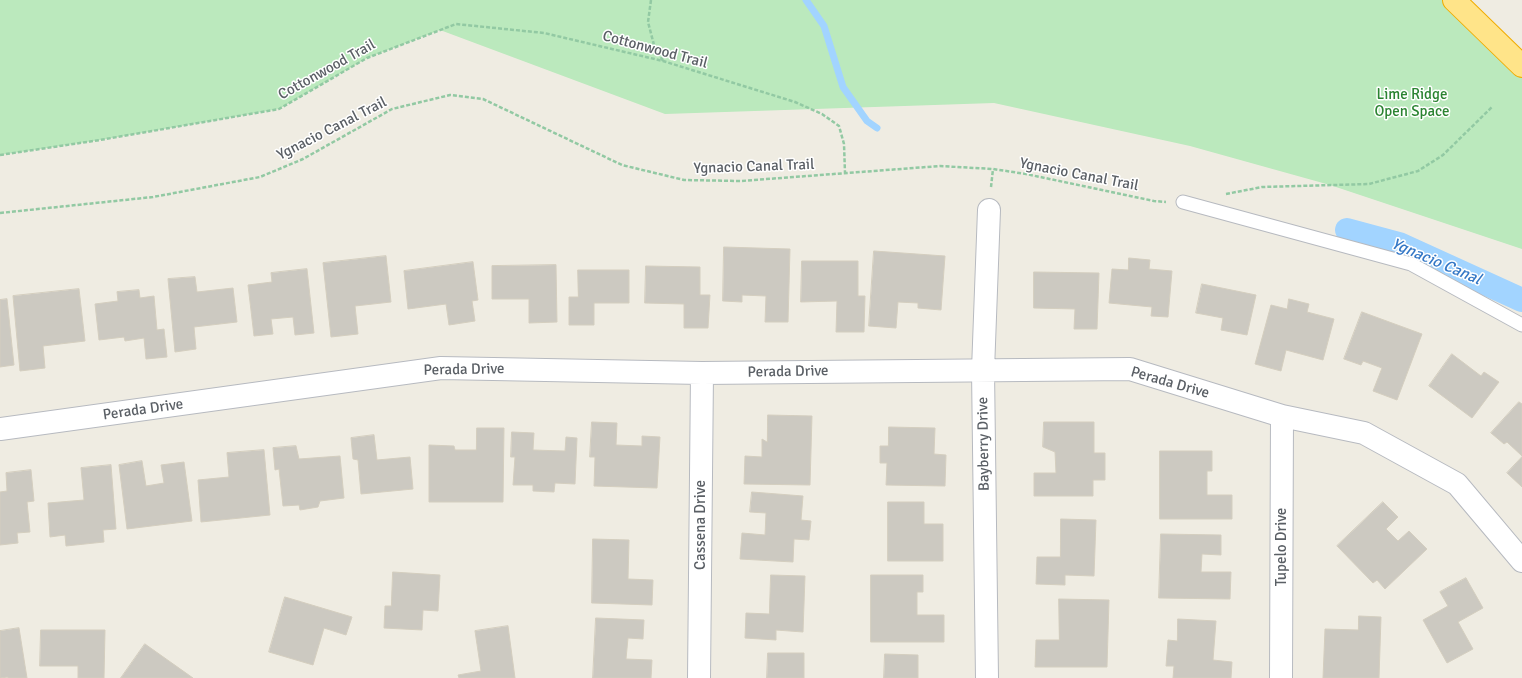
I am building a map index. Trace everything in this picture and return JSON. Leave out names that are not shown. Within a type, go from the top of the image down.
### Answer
[{"type":"highway","points":[[1454,0],[1522,66]]},
{"type":"street","name":"Bayberry Drive","points":[[987,678],[983,370],[989,210]]},
{"type":"street","name":"Perada Drive","points":[[0,430],[441,368],[702,373],[1130,369],[1282,416],[1364,433],[1457,484],[1522,562]]},
{"type":"street","name":"Cassena Drive","points":[[699,678],[702,373]]},
{"type":"street","name":"Tupelo Drive","points":[[1281,678],[1282,416]]},
{"type":"lane","points":[[1183,202],[1411,264],[1522,325]]},
{"type":"path","points":[[651,0],[648,22],[654,45],[663,61]]},
{"type":"path","name":"Cottonwood Trail","points":[[0,154],[100,140],[279,109],[366,58],[456,24],[544,33],[663,61],[795,102],[822,114],[839,126],[844,144],[845,173]]},
{"type":"path","name":"Ygnacio Canal Trail","points":[[0,213],[153,197],[260,177],[303,159],[392,109],[450,95],[483,99],[622,165],[684,180],[741,182],[940,166],[993,169],[1026,174],[1154,201],[1183,202]]},
{"type":"path","points":[[1221,195],[1262,187],[1369,184],[1418,171],[1443,155],[1492,107]]},
{"type":"green space","name":"Lime Ridge Open Space","points":[[0,0],[1454,0],[1522,66],[1522,249],[1330,185],[1190,146],[994,103],[665,114],[440,30],[367,58],[279,109],[100,140],[0,155]]},
{"type":"building","points":[[724,247],[790,249],[788,322],[765,322],[766,296],[742,295],[742,302],[723,301]]},
{"type":"building","points":[[874,251],[945,256],[941,310],[918,308],[918,303],[898,302],[896,328],[869,326]]},
{"type":"building","points":[[386,256],[391,302],[355,306],[358,334],[331,337],[323,263]]},
{"type":"building","points":[[1129,258],[1150,260],[1149,269],[1172,271],[1168,317],[1151,316],[1152,307],[1109,303],[1112,269],[1128,270]]},
{"type":"building","points":[[802,261],[858,261],[858,296],[865,296],[864,332],[836,332],[837,301],[801,302]]},
{"type":"building","points":[[473,262],[478,300],[472,301],[475,321],[449,325],[446,304],[408,309],[404,271]]},
{"type":"building","points":[[556,265],[557,322],[529,323],[529,299],[492,299],[492,266]]},
{"type":"building","points":[[646,266],[700,267],[700,295],[710,295],[708,328],[684,328],[684,304],[645,303]]},
{"type":"building","points":[[307,269],[314,333],[295,335],[293,317],[271,319],[273,334],[254,336],[248,285],[272,282],[271,273]]},
{"type":"building","points":[[578,270],[629,270],[629,303],[594,303],[594,325],[569,325],[569,297],[578,297]]},
{"type":"building","points":[[1034,272],[1099,273],[1097,329],[1074,329],[1075,309],[1034,308]]},
{"type":"building","points":[[195,277],[197,292],[233,288],[237,322],[194,327],[196,349],[175,352],[168,279]]},
{"type":"building","points":[[1202,284],[1256,295],[1247,335],[1221,330],[1223,318],[1196,313]]},
{"type":"building","points":[[79,289],[85,341],[43,346],[45,368],[20,371],[13,296]]},
{"type":"building","points":[[139,290],[140,298],[154,296],[157,330],[164,329],[167,357],[146,359],[144,338],[125,341],[124,337],[99,340],[95,304],[118,301],[117,292]]},
{"type":"building","points":[[7,299],[14,365],[0,367],[0,300]]},
{"type":"building","points":[[1289,299],[1309,304],[1307,312],[1334,319],[1323,360],[1286,350],[1281,371],[1255,364],[1271,305],[1287,309]]},
{"type":"building","points":[[1362,312],[1422,334],[1397,400],[1373,391],[1382,368],[1363,361],[1361,365],[1344,359]]},
{"type":"building","points":[[1452,354],[1481,376],[1484,372],[1499,382],[1472,418],[1429,386]]},
{"type":"building","points":[[1519,402],[1522,404],[1522,456],[1507,442],[1504,444],[1491,433]]},
{"type":"building","points":[[768,415],[812,416],[810,485],[744,484],[745,456],[762,457],[762,439],[767,442]]},
{"type":"building","points":[[592,422],[617,423],[616,445],[642,446],[642,436],[660,437],[657,488],[594,486],[595,457],[590,457]]},
{"type":"building","points":[[1044,422],[1094,422],[1094,453],[1105,453],[1105,480],[1093,480],[1093,496],[1034,496],[1034,473],[1056,473],[1055,452],[1043,447]]},
{"type":"building","points":[[889,427],[935,428],[934,454],[946,455],[945,486],[886,485],[887,463],[880,463],[880,446],[888,446]]},
{"type":"building","points":[[477,428],[504,428],[503,502],[429,502],[429,445],[454,446],[455,450],[476,450]]},
{"type":"building","points":[[512,432],[534,433],[533,450],[565,451],[566,437],[577,438],[575,484],[555,483],[554,492],[533,491],[533,485],[513,485],[515,457],[511,457]]},
{"type":"building","points":[[374,435],[377,460],[410,457],[413,489],[361,494],[358,460],[353,459],[351,438]]},
{"type":"building","points":[[296,446],[299,459],[340,456],[344,498],[320,501],[318,507],[300,510],[299,505],[283,506],[279,469],[275,470],[273,448]]},
{"type":"building","points":[[264,450],[270,515],[201,522],[198,480],[229,477],[227,453]]},
{"type":"building","points":[[1160,451],[1212,451],[1212,471],[1207,471],[1207,495],[1232,495],[1232,519],[1160,519]]},
{"type":"building","points":[[1522,457],[1522,487],[1507,473]]},
{"type":"building","points":[[142,461],[146,486],[164,483],[161,465],[184,462],[192,521],[127,529],[119,465]]},
{"type":"building","points":[[111,465],[116,529],[103,530],[104,542],[66,546],[65,535],[50,537],[48,503],[84,500],[81,468]]},
{"type":"building","points":[[31,470],[34,501],[27,502],[30,532],[17,533],[18,543],[0,545],[0,492],[7,491],[6,473]]},
{"type":"building","points":[[752,492],[803,496],[801,520],[811,521],[809,540],[794,539],[793,562],[740,559],[742,533],[765,535],[766,513],[750,512]]},
{"type":"building","points":[[888,502],[924,502],[924,524],[943,524],[943,561],[888,561]]},
{"type":"building","points":[[1383,502],[1398,517],[1386,529],[1398,541],[1409,531],[1427,549],[1385,589],[1377,580],[1373,583],[1337,546]]},
{"type":"building","points":[[1061,519],[1096,520],[1094,576],[1065,575],[1065,585],[1036,584],[1037,557],[1060,557]]},
{"type":"building","points":[[1161,534],[1221,535],[1221,555],[1202,554],[1201,572],[1231,572],[1230,599],[1159,598]]},
{"type":"building","points":[[593,539],[629,540],[628,579],[653,580],[652,605],[592,603]]},
{"type":"building","points":[[393,572],[440,575],[438,611],[423,610],[422,630],[384,628],[385,606],[391,606]]},
{"type":"building","points":[[771,575],[805,576],[803,632],[776,630],[776,640],[745,638],[746,613],[769,614]]},
{"type":"building","points":[[871,575],[923,575],[923,592],[917,592],[917,615],[944,615],[944,642],[871,642]]},
{"type":"building","points":[[1466,578],[1483,608],[1458,622],[1473,649],[1447,663],[1423,620],[1448,606],[1440,592]]},
{"type":"building","points":[[285,597],[352,617],[346,635],[324,628],[313,665],[269,652]]},
{"type":"building","points":[[1059,599],[1109,600],[1107,667],[1035,667],[1036,640],[1059,640]]},
{"type":"building","points":[[1359,616],[1381,617],[1379,678],[1323,678],[1325,629],[1358,630]]},
{"type":"building","points":[[596,618],[644,620],[643,639],[628,638],[626,659],[652,660],[651,678],[593,678]]},
{"type":"building","points":[[1178,619],[1216,621],[1213,660],[1232,662],[1231,678],[1173,678],[1174,666],[1166,666],[1168,640],[1177,641]]},
{"type":"building","points":[[508,626],[515,678],[459,678],[458,675],[481,671],[475,631]]},
{"type":"building","points":[[19,628],[27,678],[0,678],[0,631]]},
{"type":"building","points":[[41,630],[105,630],[104,678],[78,678],[78,666],[40,666]]},
{"type":"building","points":[[145,644],[193,678],[121,678]]},
{"type":"building","points":[[768,653],[804,653],[804,678],[767,678]]},
{"type":"building","points":[[885,654],[918,655],[918,678],[884,678]]},
{"type":"waterway","points":[[806,0],[824,26],[843,87],[867,121],[877,128]]},
{"type":"waterway","name":"Ygnacio Canal","points":[[1347,230],[1399,244],[1522,300]]}]
